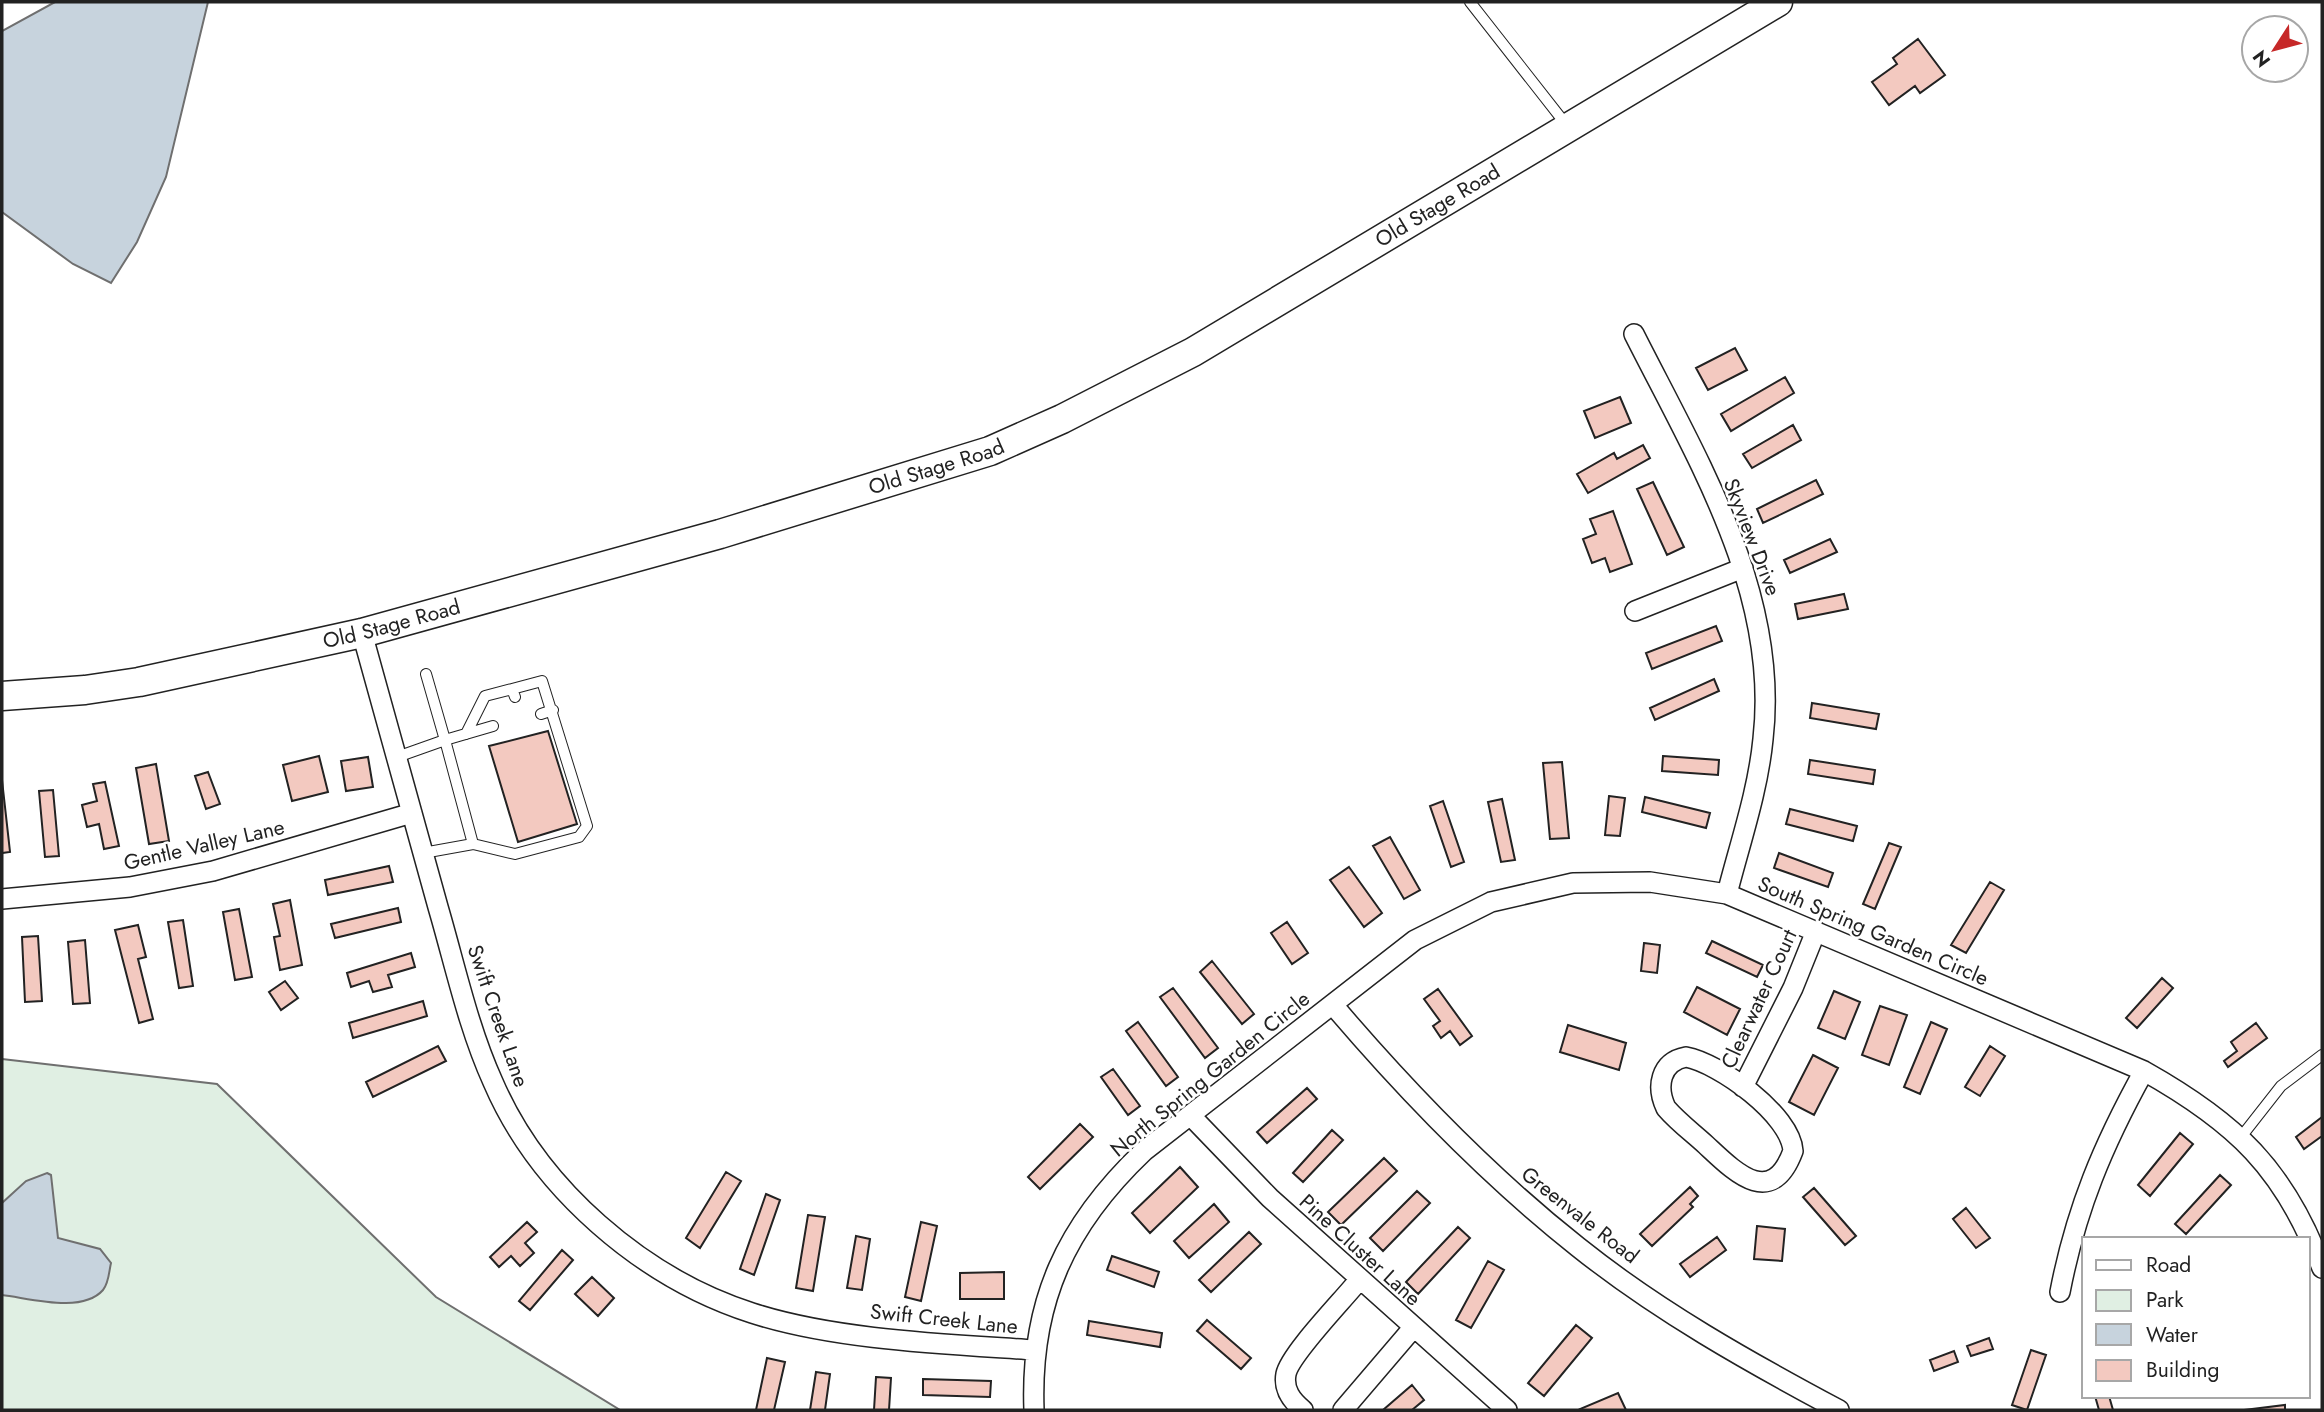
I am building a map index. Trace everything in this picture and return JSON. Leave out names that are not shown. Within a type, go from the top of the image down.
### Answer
[{"type":"main road","name":"Old Stage Road","points":[[2,696],[85,691],[139,682],[362,632],[720,534],[990,451],[1062,419],[1193,352],[1778,2]]},
{"type":"street","name":"Skyview Drive","points":[[1634,334],[1717,504],[1758,613],[1764,737],[1754,790],[1727,894]]},
{"type":"street","points":[[1635,611],[1743,568]]},
{"type":"street","name":"Swift Creek Lane","points":[[362,632],[422,853],[492,1082],[533,1151],[566,1192],[601,1226],[679,1282],[716,1300],[783,1323],[920,1342],[1034,1350]]},
{"type":"street","name":"Gentle Valley Lane","points":[[2,900],[130,887],[213,871],[412,813]]},
{"type":"street","name":"South Spring Garden Circle","points":[[1333,1005],[1415,940],[1451,920],[1501,900],[1573,883],[1611,881],[1662,883],[1727,894],[2144,1071],[2196,1100],[2241,1137],[2277,1177],[2292,1201],[2308,1237]]},
{"type":"street","name":"Clearwater Court","points":[[1743,1087],[1793,988],[1816,931]]},
{"type":"street","name":"North Spring Garden Circle","points":[[1034,1410],[1034,1350],[1056,1272],[1079,1227],[1112,1182],[1144,1151],[1333,1005]]},
{"type":"street","name":"Greenvale Road","points":[[1333,1005],[1402,1085],[1471,1156],[1579,1248],[1699,1332],[1839,1410]]},
{"type":"street","points":[[1686,1056],[1710,1064],[1743,1087],[1779,1121],[1793,1142],[1791,1157],[1781,1172],[1761,1182],[1743,1179],[1671,1114],[1663,1102],[1660,1083],[1672,1062],[1686,1056]]},
{"type":"street","points":[[2060,1292],[2072,1234],[2099,1159],[2144,1071]]},
{"type":"street","name":"Pine Cluster Lane","points":[[1191,1116],[1270,1198],[1507,1410]]},
{"type":"street","name":"South Spring Garden Circle","points":[[2310,1241],[2322,1268]]},
{"type":"street","points":[[1304,1410],[1295,1403],[1285,1386],[1290,1364],[1359,1280]]},
{"type":"street","points":[[1343,1410],[1413,1328]]},
{"type":"lane","points":[[1470,2],[1568,127]]},
{"type":"lane","points":[[426,674],[473,844]]},
{"type":"lane","points":[[422,853],[473,844],[515,854],[579,837],[587,826],[542,681],[513,693],[485,696],[466,734]]},
{"type":"lane","points":[[541,714],[553,710]]},
{"type":"lane","points":[[397,757],[493,726]]},
{"type":"lane","points":[[2241,1137],[2281,1086],[2322,1055]]},
{"type":"green space","points":[[2,1059],[217,1084],[436,1297],[620,1410],[2,1410]]},
{"type":"water","points":[[55,2],[208,2],[166,177],[137,242],[111,283],[73,264],[2,212],[2,31]]},
{"type":"water","points":[[47,1173],[51,1175],[58,1238],[100,1249],[111,1263],[103,1290],[82,1301],[55,1303],[2,1295],[2,1203],[26,1181]]},
{"type":"building","points":[[1918,39],[1945,75],[1920,93],[1915,86],[1889,105],[1872,82],[1897,64],[1893,58]]},
{"type":"building","points":[[1735,348],[1747,370],[1708,390],[1696,368]]},
{"type":"building","points":[[1785,377],[1794,393],[1731,431],[1721,414]]},
{"type":"building","points":[[1620,397],[1631,423],[1595,438],[1584,411]]},
{"type":"building","points":[[1793,425],[1801,440],[1752,468],[1743,454]]},
{"type":"building","points":[[1643,445],[1650,458],[1588,493],[1577,474],[1614,453],[1617,459]]},
{"type":"building","points":[[1816,480],[1823,494],[1763,523],[1757,509]]},
{"type":"building","points":[[1653,482],[1684,547],[1667,555],[1637,489]]},
{"type":"building","points":[[1613,511],[1632,564],[1610,572],[1605,558],[1592,563],[1583,539],[1596,534],[1590,519]]},
{"type":"building","points":[[1830,539],[1837,552],[1790,573],[1784,560]]},
{"type":"building","points":[[1844,594],[1848,609],[1798,619],[1795,604]]},
{"type":"building","points":[[1716,626],[1722,641],[1652,669],[1646,653]]},
{"type":"building","points":[[1714,679],[1719,691],[1655,720],[1650,708]]},
{"type":"building","points":[[1812,703],[1879,714],[1876,729],[1810,718]]},
{"type":"building","points":[[548,731],[577,824],[518,842],[489,746]]},
{"type":"building","points":[[319,756],[328,792],[292,801],[283,765]]},
{"type":"building","points":[[1663,756],[1719,760],[1718,775],[1662,771]]},
{"type":"building","points":[[368,757],[373,787],[346,791],[341,761]]},
{"type":"building","points":[[1810,760],[1875,770],[1873,784],[1808,774]]},
{"type":"building","points":[[1562,762],[1569,838],[1550,839],[1543,763]]},
{"type":"building","points":[[156,764],[169,841],[149,844],[136,768]]},
{"type":"building","points":[[208,772],[220,804],[206,809],[195,776]]},
{"type":"building","points":[[2,780],[10,852],[2,853]]},
{"type":"building","points":[[105,782],[119,846],[104,849],[99,824],[87,827],[82,805],[97,801],[93,784]]},
{"type":"building","points":[[53,790],[59,856],[45,857],[39,791]]},
{"type":"building","points":[[1609,796],[1625,798],[1620,836],[1605,835]]},
{"type":"building","points":[[1645,797],[1710,813],[1706,828],[1642,812]]},
{"type":"building","points":[[1502,799],[1515,860],[1501,862],[1488,802]]},
{"type":"building","points":[[1443,801],[1464,862],[1451,867],[1430,806]]},
{"type":"building","points":[[1790,809],[1857,826],[1853,841],[1786,824]]},
{"type":"building","points":[[1390,837],[1420,890],[1404,899],[1373,846]]},
{"type":"building","points":[[1889,843],[1901,847],[1875,909],[1863,904]]},
{"type":"building","points":[[1779,853],[1833,873],[1828,887],[1774,868]]},
{"type":"building","points":[[389,866],[393,882],[328,895],[325,880]]},
{"type":"building","points":[[1349,867],[1382,913],[1364,927],[1330,880]]},
{"type":"building","points":[[1990,882],[2004,890],[1966,953],[1951,945]]},
{"type":"building","points":[[290,900],[302,965],[280,970],[274,937],[280,936],[273,904]]},
{"type":"building","points":[[398,908],[401,922],[335,938],[331,924]]},
{"type":"building","points":[[239,909],[252,977],[235,980],[223,912]]},
{"type":"building","points":[[183,920],[193,986],[179,988],[168,922]]},
{"type":"building","points":[[1287,922],[1308,953],[1292,964],[1271,933]]},
{"type":"building","points":[[138,925],[146,957],[138,959],[153,1019],[139,1023],[115,930]]},
{"type":"building","points":[[38,936],[42,1001],[25,1002],[22,937]]},
{"type":"building","points":[[85,940],[90,1003],[73,1004],[68,942]]},
{"type":"building","points":[[1712,941],[1763,965],[1757,977],[1706,953]]},
{"type":"building","points":[[1644,943],[1660,945],[1657,973],[1641,971]]},
{"type":"building","points":[[411,953],[415,967],[388,975],[392,987],[373,992],[369,981],[351,987],[347,973]]},
{"type":"building","points":[[1212,961],[1254,1014],[1242,1024],[1200,972]]},
{"type":"building","points":[[2162,978],[2173,988],[2137,1028],[2126,1018]]},
{"type":"building","points":[[285,981],[298,998],[281,1010],[269,992]]},
{"type":"building","points":[[1697,987],[1740,1009],[1727,1035],[1684,1012]]},
{"type":"building","points":[[1173,988],[1218,1048],[1205,1058],[1160,997]]},
{"type":"building","points":[[1438,989],[1472,1036],[1460,1045],[1450,1031],[1441,1038],[1433,1026],[1440,1021],[1424,999]]},
{"type":"building","points":[[1834,991],[1860,1002],[1845,1039],[1818,1028]]},
{"type":"building","points":[[423,1001],[427,1016],[353,1038],[349,1023]]},
{"type":"building","points":[[1880,1006],[1907,1015],[1889,1065],[1862,1055]]},
{"type":"building","points":[[1138,1022],[1178,1077],[1166,1086],[1126,1031]]},
{"type":"building","points":[[1931,1022],[1947,1029],[1920,1094],[1904,1087]]},
{"type":"building","points":[[2256,1023],[2267,1038],[2228,1067],[2224,1061],[2237,1051],[2231,1042]]},
{"type":"building","points":[[1568,1025],[1626,1043],[1619,1070],[1560,1052]]},
{"type":"building","points":[[438,1046],[446,1061],[373,1097],[366,1082]]},
{"type":"building","points":[[1990,1046],[2005,1056],[1980,1096],[1965,1087]]},
{"type":"building","points":[[1813,1055],[1838,1068],[1814,1115],[1789,1102]]},
{"type":"building","points":[[1113,1069],[1140,1106],[1128,1115],[1101,1077]]},
{"type":"building","points":[[1307,1088],[1317,1099],[1267,1143],[1257,1132]]},
{"type":"building","points":[[2322,1117],[2322,1136],[2304,1149],[2296,1137]]},
{"type":"building","points":[[1080,1124],[1093,1137],[1040,1189],[1028,1177]]},
{"type":"building","points":[[1332,1130],[1343,1140],[1303,1182],[1293,1173]]},
{"type":"building","points":[[2180,1133],[2193,1144],[2150,1196],[2138,1185]]},
{"type":"building","points":[[1384,1158],[1397,1171],[1341,1225],[1328,1212]]},
{"type":"building","points":[[1180,1167],[1198,1187],[1150,1233],[1132,1213]]},
{"type":"building","points":[[726,1172],[741,1181],[700,1248],[686,1238]]},
{"type":"building","points":[[2220,1175],[2231,1185],[2186,1234],[2175,1224]]},
{"type":"building","points":[[1690,1187],[1698,1196],[1690,1204],[1693,1207],[1652,1246],[1640,1234]]},
{"type":"building","points":[[1814,1188],[1856,1236],[1845,1245],[1803,1197]]},
{"type":"building","points":[[1417,1191],[1430,1203],[1383,1251],[1370,1238]]},
{"type":"building","points":[[766,1194],[780,1200],[754,1275],[740,1269]]},
{"type":"building","points":[[1214,1204],[1229,1222],[1189,1258],[1174,1241]]},
{"type":"building","points":[[1966,1208],[1990,1238],[1976,1248],[1953,1219]]},
{"type":"building","points":[[808,1215],[825,1217],[813,1291],[796,1288]]},
{"type":"building","points":[[527,1222],[537,1232],[525,1243],[534,1253],[520,1266],[511,1256],[499,1267],[490,1257]]},
{"type":"building","points":[[921,1222],[937,1226],[921,1301],[905,1297]]},
{"type":"building","points":[[1757,1226],[1785,1229],[1782,1261],[1754,1259]]},
{"type":"building","points":[[1458,1227],[1470,1238],[1418,1294],[1406,1282]]},
{"type":"building","points":[[1249,1232],[1261,1244],[1211,1292],[1199,1280]]},
{"type":"building","points":[[856,1236],[870,1239],[862,1290],[847,1288]]},
{"type":"building","points":[[1717,1237],[1726,1250],[1690,1277],[1680,1264]]},
{"type":"building","points":[[562,1250],[573,1260],[530,1310],[519,1301]]},
{"type":"building","points":[[1112,1256],[1159,1272],[1154,1287],[1107,1270]]},
{"type":"building","points":[[1488,1261],[1504,1270],[1471,1328],[1456,1320]]},
{"type":"building","points":[[1004,1272],[1004,1299],[960,1299],[960,1273]]},
{"type":"building","points":[[592,1277],[614,1298],[598,1316],[575,1294]]},
{"type":"building","points":[[1207,1320],[1251,1358],[1241,1369],[1197,1331]]},
{"type":"building","points":[[1089,1321],[1162,1333],[1160,1347],[1087,1335]]},
{"type":"building","points":[[1576,1325],[1592,1338],[1544,1396],[1528,1383]]},
{"type":"building","points":[[1989,1338],[1993,1349],[1971,1356],[1967,1346]]},
{"type":"building","points":[[2031,1350],[2046,1355],[2027,1410],[2012,1405]]},
{"type":"building","points":[[1954,1351],[1958,1362],[1934,1371],[1930,1360]]},
{"type":"building","points":[[767,1358],[785,1362],[774,1410],[756,1410]]},
{"type":"building","points":[[816,1372],[830,1374],[825,1410],[810,1410]]},
{"type":"building","points":[[876,1377],[891,1378],[889,1410],[874,1410]]},
{"type":"building","points":[[923,1379],[991,1381],[990,1397],[923,1395]]},
{"type":"building","points":[[1412,1385],[1424,1400],[1412,1410],[1383,1410]]},
{"type":"building","points":[[1618,1393],[1626,1410],[1580,1409]]},
{"type":"building","points":[[2096,1398],[2110,1398],[2113,1410],[2099,1410]]},
{"type":"building","points":[[2285,1405],[2285,1410],[2244,1410]]}]
